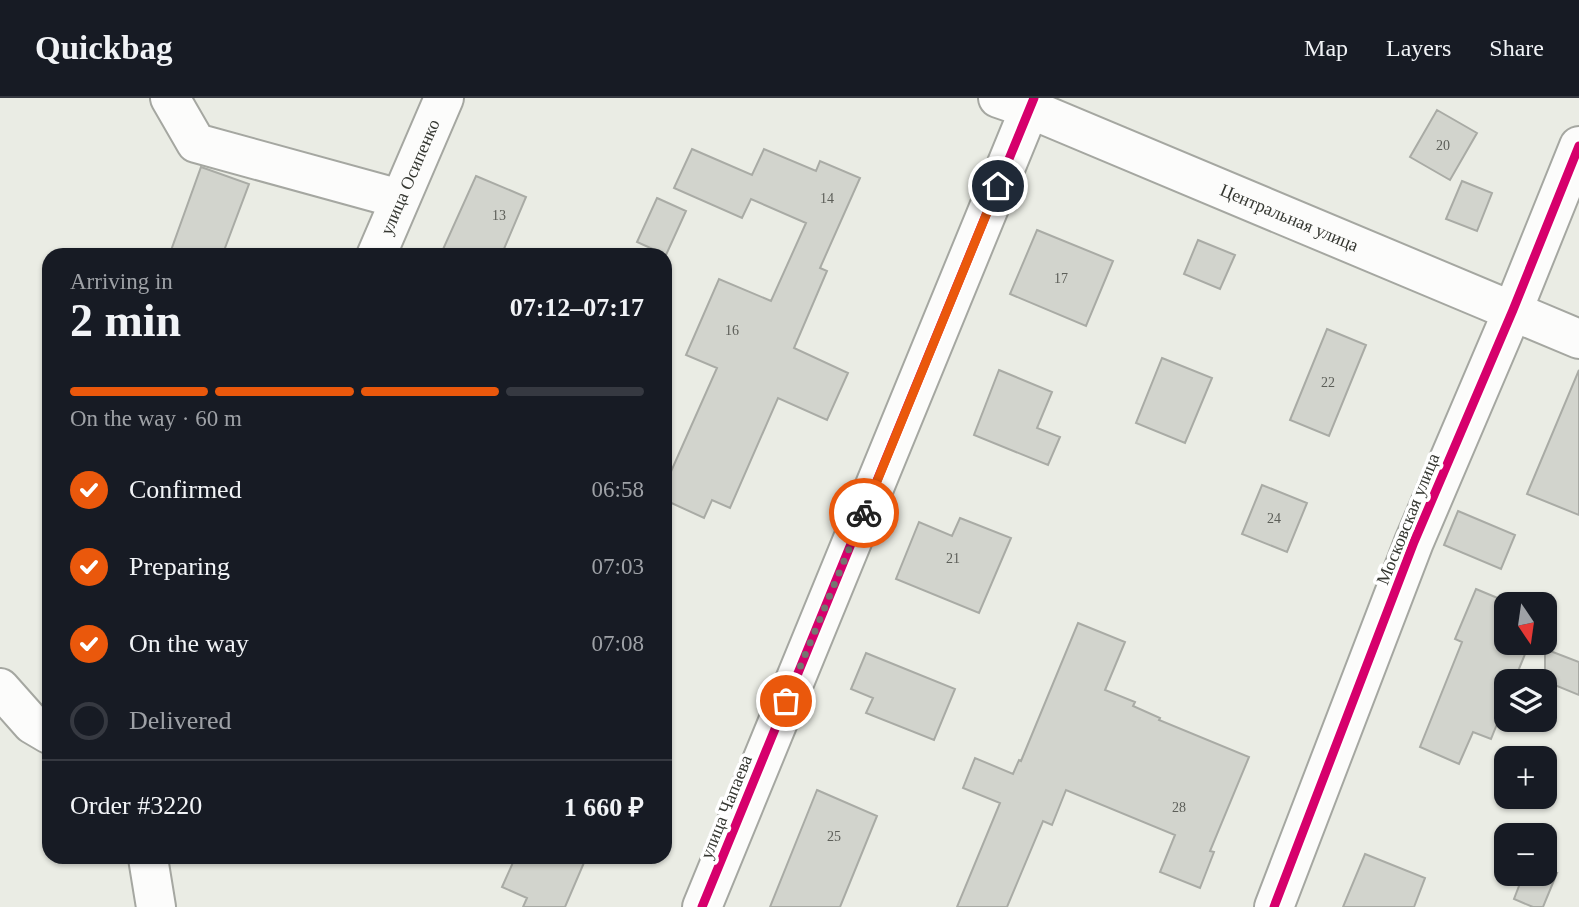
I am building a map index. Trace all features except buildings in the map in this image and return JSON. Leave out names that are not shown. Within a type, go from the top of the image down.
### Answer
[{"type":"street","points":[[170,98],[196,143],[400,199]]},
{"type":"street","name":"улица Осипенко","points":[[379,248],[444,98]]},
{"type":"street","name":"Центральная улица","points":[[1021,102],[1579,339]]},
{"type":"street","name":"улица Чапаева","points":[[702,907],[1021,102]]},
{"type":"street","name":"Московская улица","points":[[1274,907],[1414,542],[1513,310],[1579,145]]},
{"type":"street","points":[[0,688],[32,724],[42,730]]},
{"type":"street","points":[[137,864],[137,907]]},
{"type":"street","points":[[149,864],[156,907]]},
{"type":"cycle path","points":[[702,907],[1034,98]]},
{"type":"cycle path","points":[[1274,907],[1414,542],[1513,310],[1579,146]]},
{"type":"way so far","points":[[786,701],[864,513]]},
{"type":"route","points":[[864,513],[998,186]]}]
